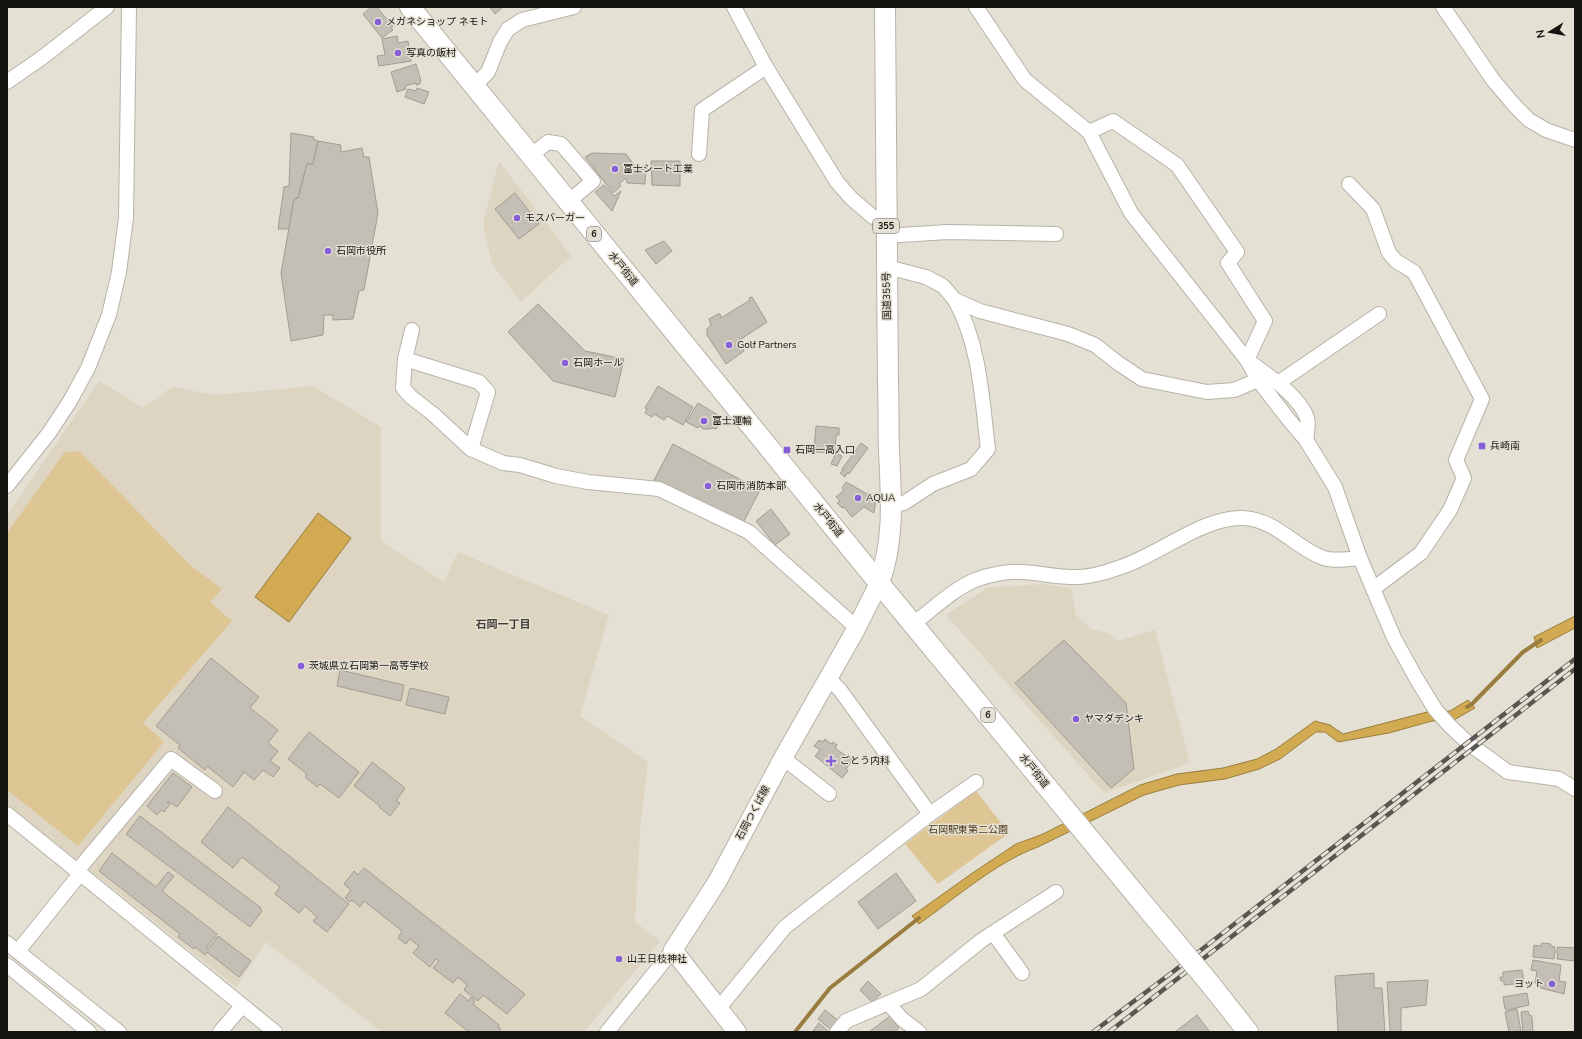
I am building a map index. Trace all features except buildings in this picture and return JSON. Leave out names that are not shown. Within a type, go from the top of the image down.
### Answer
[{"type":"highway","name":"水戸街道","points":[[410,7],[530,156],[1248,1032]]},
{"type":"highway","name":"国道355号","points":[[879,582],[886,564],[892,505],[889,444],[885,7]]},
{"type":"main road","name":"石岡つくば線","points":[[674,950],[717,882],[783,758],[857,628],[879,582]]},
{"type":"main road","points":[[674,950],[737,1032]]},
{"type":"street","points":[[7,82],[43,57],[107,7]]},
{"type":"street","points":[[7,486],[49,433],[70,401],[88,368],[109,315],[119,272],[126,218],[130,7]]},
{"type":"street","points":[[474,86],[488,72],[500,42],[508,29],[522,20],[552,10],[574,7]]},
{"type":"street","points":[[734,7],[766,67],[836,182],[851,198],[886,227],[947,232],[1056,234]]},
{"type":"street","points":[[976,7],[1025,80],[1089,132],[1131,213],[1247,360],[1258,380],[1306,440],[1335,487],[1360,558],[1394,638],[1435,709],[1468,743],[1508,772],[1559,780],[1575,789]]},
{"type":"street","points":[[1443,7],[1493,80],[1515,106],[1529,120],[1546,130],[1575,140]]},
{"type":"street","points":[[699,154],[702,110],[766,67]]},
{"type":"street","points":[[1089,132],[1113,121],[1177,165],[1237,252],[1228,263],[1265,321],[1247,360]]},
{"type":"street","points":[[530,156],[548,142],[561,144],[592,181],[568,202]]},
{"type":"street","points":[[1349,184],[1373,209],[1389,253],[1396,261],[1414,272],[1482,399],[1456,460],[1464,478],[1450,510],[1420,553],[1373,589]]},
{"type":"street","points":[[887,267],[926,277],[942,286],[955,300],[976,354],[988,449],[971,469],[933,484],[904,504],[892,505]]},
{"type":"street","points":[[955,300],[980,311],[1068,334],[1095,345],[1142,379],[1207,392],[1234,390],[1258,380]]},
{"type":"street","points":[[1278,383],[1379,314]]},
{"type":"street","points":[[412,330],[405,359],[402,388],[471,449],[503,463],[520,465],[556,476],[588,482],[659,489],[749,532],[857,628]]},
{"type":"street","points":[[405,359],[479,382],[488,392],[471,449]]},
{"type":"street","points":[[1247,360],[1278,383],[1302,408],[1307,419],[1306,440]]},
{"type":"street","points":[[913,624],[957,590],[974,581],[1021,571],[1079,577],[1094,575],[1117,569],[1145,558],[1183,537],[1210,525],[1235,518],[1254,519],[1266,524],[1321,557],[1334,560],[1360,558]]},
{"type":"street","points":[[828,679],[840,690],[930,814]]},
{"type":"street","points":[[119,1032],[12,947],[78,873],[171,758],[214,791]]},
{"type":"street","points":[[783,758],[829,794]]},
{"type":"street","points":[[719,1008],[785,927],[930,814],[976,782]]},
{"type":"street","points":[[7,814],[275,1032]]},
{"type":"street","points":[[837,1032],[846,1021],[922,989],[993,933],[1056,892]]},
{"type":"street","points":[[993,933],[1022,973]]},
{"type":"street","points":[[607,1032],[674,950]]},
{"type":"street","points":[[7,965],[89,1032]]},
{"type":"street","points":[[888,1003],[902,1019],[919,1032]]},
{"type":"street","points":[[220,1032],[242,1006]]},
{"type":"shaded area","points":[[499,161],[571,256],[521,302],[492,264],[483,224]]},
{"type":"shaded area","name":"茨城県立石岡第一高等学校","points":[[99,381],[143,408],[172,387],[215,395],[313,386],[381,427],[381,541],[444,582],[458,552],[609,615],[580,716],[648,762],[640,831],[635,922],[660,941],[584,1032],[382,1032],[266,942],[236,987],[7,804],[7,515]]},
{"type":"shaded area","points":[[318,513],[351,538],[289,622],[255,597]]},
{"type":"shaded area","points":[[1043,584],[1071,588],[1076,615],[1091,629],[1108,633],[1118,641],[1155,630],[1190,763],[1104,793],[946,615],[987,588]]},
{"type":"shaded area","points":[[1575,616],[1575,628],[1537,648],[1534,637]]},
{"type":"shaded area","points":[[1468,700],[1475,708],[1452,721],[1432,721],[1389,733],[1338,742],[1325,732],[1316,732],[1280,759],[1259,769],[1225,779],[1179,785],[1144,795],[1007,861],[977,881],[919,924],[912,916],[1016,844],[1043,834],[1140,785],[1177,774],[1223,768],[1257,759],[1276,749],[1315,721],[1330,725],[1343,734],[1431,711],[1450,711]]},
{"type":"green space","points":[[79,451],[190,565],[222,589],[210,602],[232,621],[143,723],[164,742],[78,846],[7,790],[7,533],[64,453]]},
{"type":"green space","name":"石岡駅東第二公園","points":[[976,791],[1009,833],[938,884],[905,844]]},
{"type":"waterway","points":[[1467,707],[1472,704],[1523,652],[1541,640]]},
{"type":"waterway","points":[[795,1032],[830,988],[919,918]]},
{"type":"railway","points":[[1093,1032],[1174,971],[1575,659]]},
{"type":"railway","points":[[1109,1032],[1575,669]]},
{"type":"place","name":"メガネショップ ネモト","points":[[378,22]]},
{"type":"place","name":"写真の飯村","points":[[398,53]]},
{"type":"place","name":"富士シート工業","points":[[615,169]]},
{"type":"place","name":"モスバーガー","points":[[517,218]]},
{"type":"place","name":"石岡市役所","points":[[328,251]]},
{"type":"place","name":"Golf Partners","points":[[729,345]]},
{"type":"place","name":"石岡ホール","points":[[565,363]]},
{"type":"place","name":"富士運輸","points":[[704,421]]},
{"type":"place","name":"兵崎南","points":[[1482,446]]},
{"type":"place","name":"石岡一高入口","points":[[787,450]]},
{"type":"place","name":"石岡市消防本部","points":[[708,486]]},
{"type":"place","name":"AQUA","points":[[858,498]]},
{"type":"place","name":"茨城県立石岡第一高等学校","points":[[301,666]]},
{"type":"place","name":"ヤマダデンキ","points":[[1076,719]]},
{"type":"place","name":"ごとう内科","points":[[831,761]]},
{"type":"place","name":"山王日枝神社","points":[[619,959]]},
{"type":"place","name":"ヨット","points":[[1552,984]]},
{"type":"district","name":"石岡一丁目","points":[[503,624]]}]
